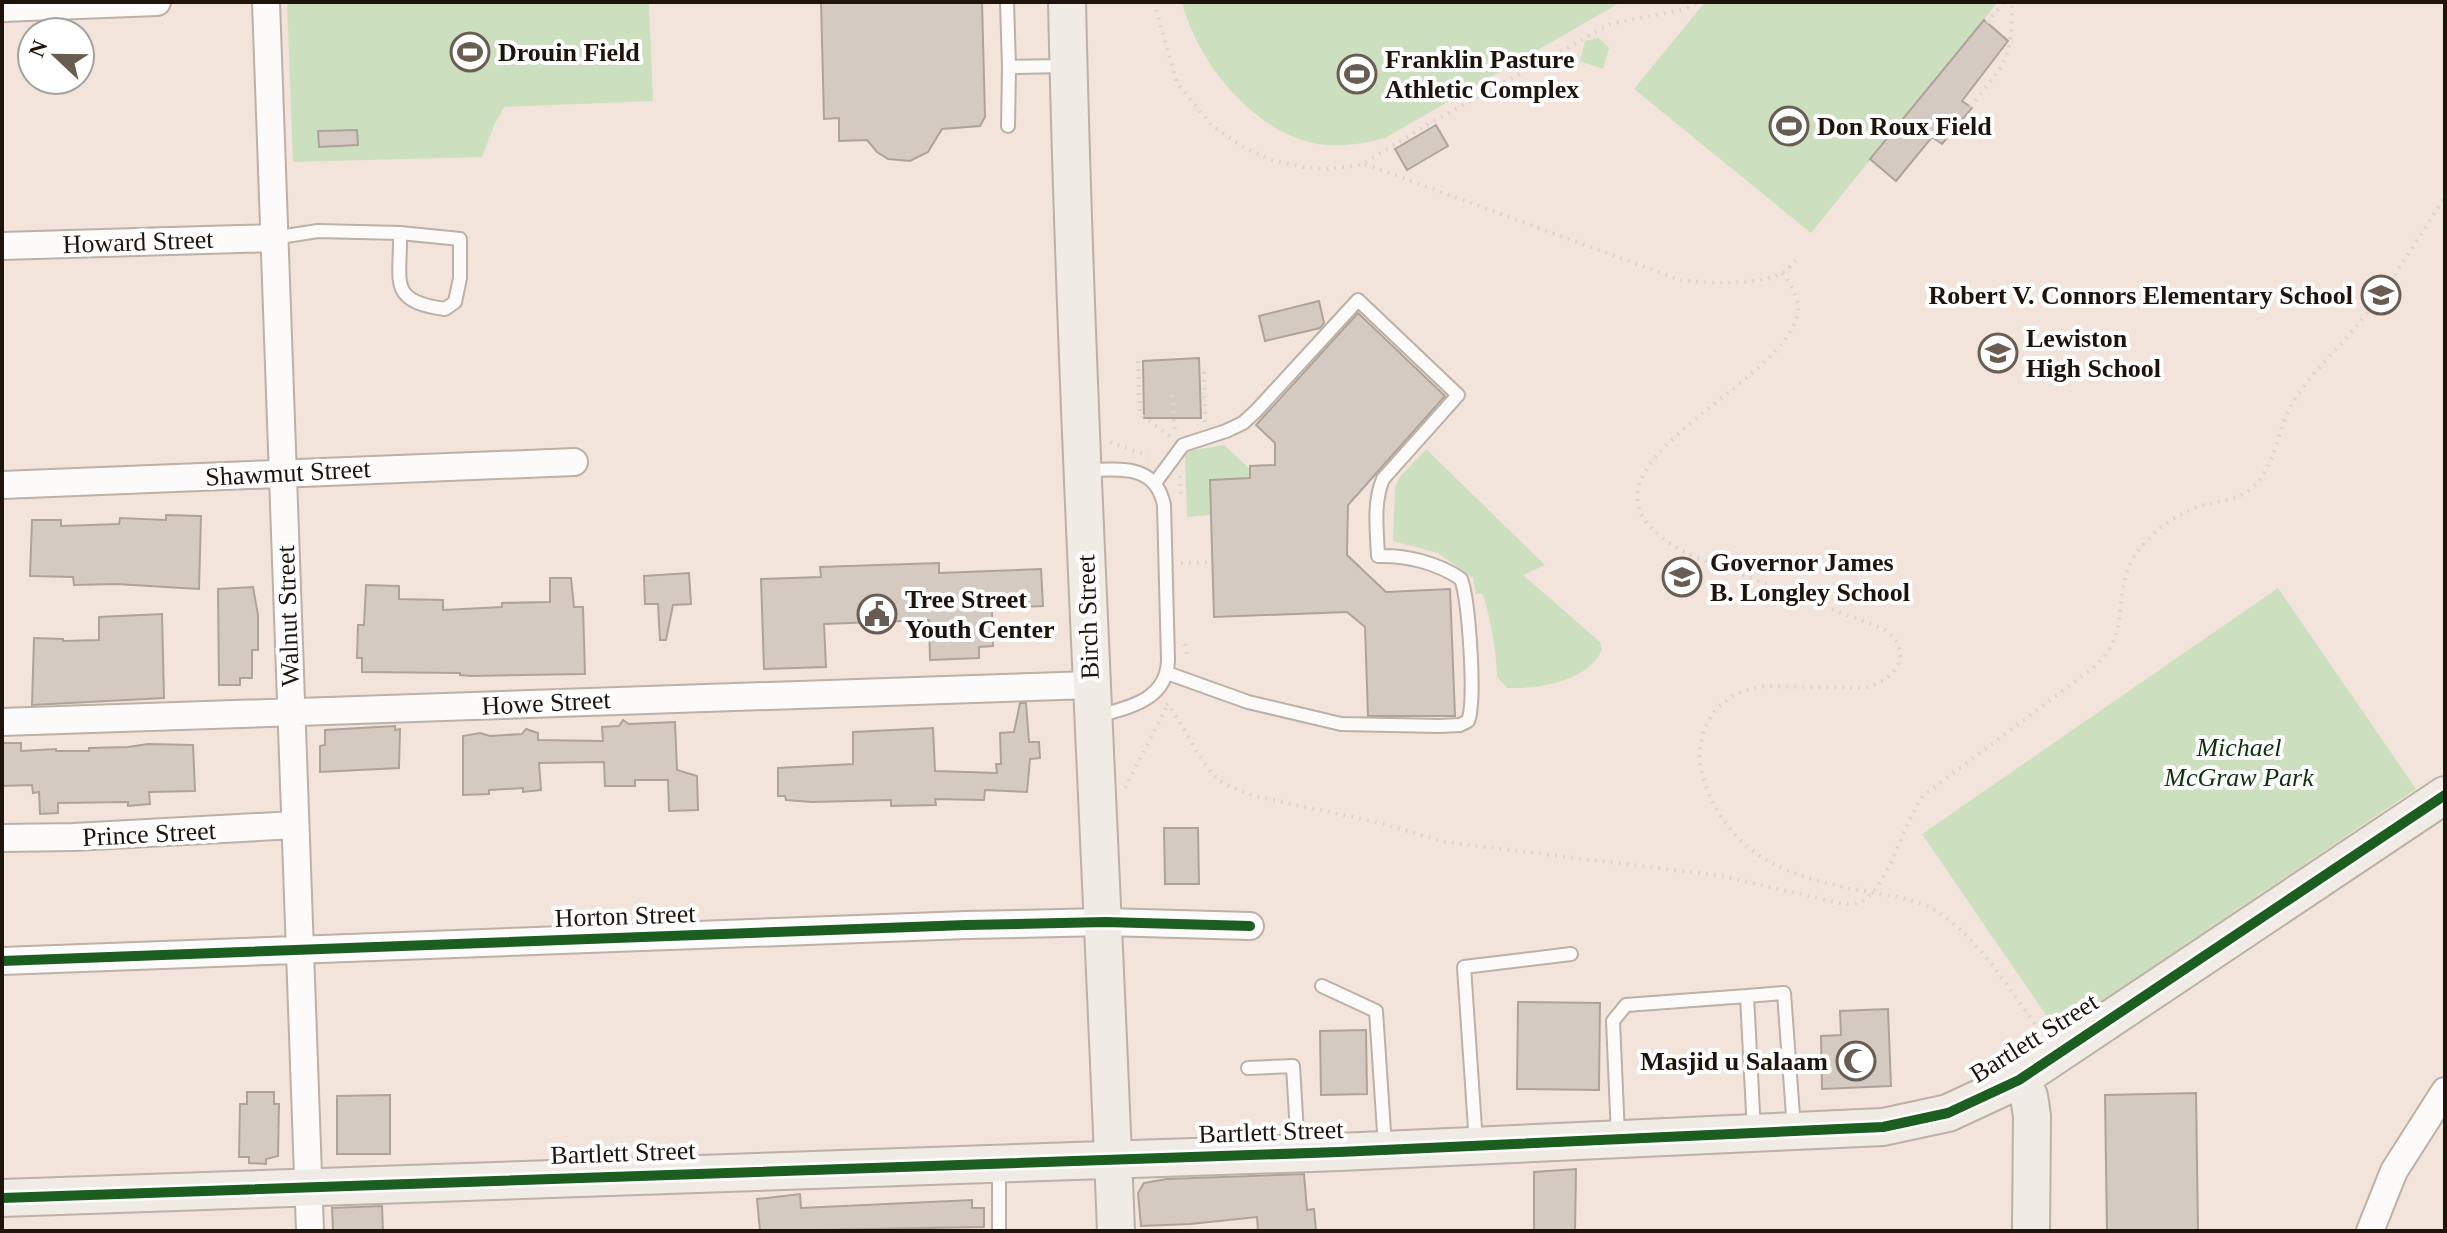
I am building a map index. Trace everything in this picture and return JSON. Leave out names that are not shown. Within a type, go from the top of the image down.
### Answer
[{"type":"street","points":[[2,8],[157,2]]},
{"type":"street","name":"Walnut Street","points":[[266,2],[310,1231]]},
{"type":"street","name":"Birch Street","points":[[1067,2],[1082,470],[1105,922],[1116,1231]]},
{"type":"street","name":"Howard Street","points":[[2,246],[273,238]]},
{"type":"street","name":"Shawmut Street","points":[[2,485],[574,462]]},
{"type":"street","name":"Howe Street","points":[[2,722],[677,697],[1092,701]]},
{"type":"street","name":"Bartlett Street","points":[[2,1198],[1386,1150],[1883,1127],[1948,1113],[2019,1080],[2445,795]]},
{"type":"street","name":"Prince Street","points":[[2,838],[295,825]]},
{"type":"street","name":"Horton Street","points":[[2,961],[1105,922],[1250,926]]},
{"type":"street","points":[[2019,1080],[2029,1096],[2032,1116],[2031,1231]]},
{"type":"street","points":[[2370,1231],[2394,1171],[2445,1091]]},
{"type":"lane","points":[[1007,2],[1008,126]]},
{"type":"lane","points":[[1009,67],[1069,66]]},
{"type":"lane","points":[[273,238],[318,231],[400,233],[460,239],[460,278],[455,302],[445,309],[410,301],[401,291],[400,233]]},
{"type":"lane","points":[[1155,483],[1183,445],[1243,423],[1358,300],[1458,395],[1383,479],[1376,506],[1378,556],[1422,562],[1461,579],[1466,604],[1471,713],[1468,721],[1460,725],[1341,724],[1248,702],[1167,673]]},
{"type":"lane","points":[[1082,470],[1135,471],[1155,483],[1164,505],[1167,673],[1163,685],[1146,700],[1092,701]]},
{"type":"lane","points":[[1477,1146],[1464,967],[1571,954]]},
{"type":"lane","points":[[1322,986],[1376,1011],[1386,1150]]},
{"type":"lane","points":[[1618,1140],[1613,1021],[1626,1005],[1784,993],[1794,1132]]},
{"type":"lane","points":[[1747,996],[1754,1134]]},
{"type":"lane","points":[[1248,1068],[1293,1066],[1298,1153]]},
{"type":"lane","points":[[999,1162],[999,1231]]},
{"type":"path","points":[[1154,2],[1177,83],[1212,126],[1245,148],[1287,164],[1327,169],[1363,164],[1601,28],[1628,19],[1685,9],[1699,2]]},
{"type":"path","points":[[1987,23],[2004,2]]},
{"type":"path","points":[[1970,107],[2009,54],[2012,2]]},
{"type":"path","points":[[1363,164],[1680,280],[1728,282],[1765,279],[1782,273],[1796,261]]},
{"type":"path","points":[[1168,704],[1214,774],[1228,786],[1255,796],[1470,846],[1722,876],[1850,904],[1861,902],[1872,893],[1886,871],[1913,811],[1924,795],[2106,655],[2117,628],[2123,582],[2141,547],[2183,513],[2242,495],[2255,485],[2264,473],[2292,404],[2309,378],[2363,319],[2445,197]]},
{"type":"path","points":[[1782,273],[1794,290],[1798,312],[1788,336],[1651,463],[1640,482],[1638,502],[1641,514],[1654,532],[1678,549],[1723,569],[1873,623],[1892,634],[1899,650],[1897,666],[1893,674],[1877,685],[1847,689],[1766,686],[1728,698],[1712,714],[1701,737],[1699,767],[1712,800],[1745,847],[1785,871],[1913,901],[1936,911],[1992,966],[2044,1038]]},
{"type":"path","points":[[1138,361],[1142,418],[1183,445]]},
{"type":"path","points":[[1204,372],[1206,438]]},
{"type":"path","points":[[1172,395],[1174,428],[1183,445]]},
{"type":"path","points":[[1108,441],[1148,456]]},
{"type":"path","points":[[1181,563],[1212,562]]},
{"type":"path","points":[[1160,707],[1168,704]]},
{"type":"path","points":[[1122,793],[1168,704]]},
{"type":"green space","name":"Drouin Field","points":[[287,2],[649,2],[653,101],[504,107],[482,157],[293,162]]},
{"type":"green space","name":"Franklin Pasture Athletic Complex","points":[[1182,2],[1621,2],[1385,138],[1335,145],[1305,141],[1284,132],[1245,105],[1212,67],[1189,24]]},
{"type":"green space","name":"Don Roux Field","points":[[1705,2],[1998,2],[1811,233],[1634,89]]},
{"type":"green space","points":[[1599,38],[1609,48],[1603,69],[1580,61],[1585,41]]},
{"type":"green space","points":[[1224,445],[1250,469],[1250,478],[1210,480],[1211,515],[1187,517],[1185,455],[1189,451]]},
{"type":"green space","points":[[1426,449],[1545,565],[1523,575],[1600,642],[1602,650],[1585,670],[1547,685],[1507,688],[1497,677],[1488,614],[1483,594],[1476,594],[1473,578],[1438,553],[1393,541],[1395,487],[1399,478]]},
{"type":"green space","name":"Michael McGraw Park","points":[[2278,588],[2416,789],[2057,1031],[1922,834]]},
{"type":"building","points":[[821,2],[982,2],[985,117],[980,126],[942,129],[928,152],[910,161],[888,159],[867,140],[839,141],[839,118],[824,119]]},
{"type":"building","points":[[1984,20],[2008,41],[1962,101],[1972,108],[1942,144],[1932,137],[1896,181],[1870,159]]},
{"type":"building","points":[[1436,125],[1448,146],[1407,170],[1395,149]]},
{"type":"building","points":[[357,130],[358,145],[319,147],[318,131]]},
{"type":"building","points":[[1319,301],[1324,323],[1320,328],[1265,341],[1259,316]]},
{"type":"building","points":[[1358,313],[1445,396],[1348,505],[1347,555],[1386,592],[1450,589],[1455,716],[1368,716],[1365,627],[1347,612],[1214,617],[1210,480],[1250,478],[1250,466],[1275,465],[1275,443],[1256,425]]},
{"type":"building","points":[[1199,358],[1201,418],[1144,418],[1143,361]]},
{"type":"building","points":[[166,515],[201,516],[199,589],[74,585],[73,577],[30,576],[32,520],[61,520],[61,526],[119,524],[120,518],[166,520]]},
{"type":"building","name":"Tree Street Youth Center","points":[[939,563],[939,573],[1041,569],[1043,606],[992,608],[993,646],[979,647],[979,658],[930,660],[929,620],[824,624],[826,667],[764,669],[761,579],[821,577],[820,567]]},
{"type":"building","points":[[689,573],[691,604],[673,605],[666,640],[660,640],[658,604],[645,604],[644,576]]},
{"type":"building","points":[[550,578],[571,578],[574,607],[583,607],[585,674],[471,676],[460,673],[362,672],[362,658],[357,658],[358,625],[364,625],[366,585],[399,586],[399,599],[443,600],[443,610],[502,607],[502,603],[550,602]]},
{"type":"building","points":[[253,587],[258,615],[258,650],[252,650],[252,678],[240,678],[240,685],[219,685],[218,589]]},
{"type":"building","points":[[162,614],[164,698],[32,705],[34,638],[99,640],[99,617]]},
{"type":"building","points":[[1020,703],[1026,703],[1029,742],[1039,742],[1040,758],[1030,759],[1027,792],[985,790],[984,800],[935,799],[936,805],[891,806],[891,800],[812,802],[786,800],[785,796],[778,796],[778,768],[853,764],[853,732],[933,728],[935,771],[997,773],[996,764],[1001,764],[1000,733],[1014,732]]},
{"type":"building","points":[[623,720],[629,724],[675,722],[677,770],[697,776],[698,810],[669,811],[668,780],[635,780],[635,786],[605,786],[604,762],[539,763],[541,790],[489,790],[489,794],[463,795],[463,736],[480,733],[490,736],[522,734],[526,729],[538,733],[538,740],[603,741],[602,727],[619,726]]},
{"type":"building","points":[[395,726],[395,730],[400,729],[399,768],[320,772],[320,746],[325,745],[325,730]]},
{"type":"building","points":[[2,743],[21,743],[21,751],[89,751],[89,748],[148,744],[193,745],[195,791],[149,792],[150,804],[128,806],[128,802],[58,803],[58,813],[40,814],[39,792],[33,793],[32,785],[2,786]]},
{"type":"building","points":[[1164,828],[1198,828],[1199,884],[1165,884]]},
{"type":"building","points":[[1518,1002],[1600,1003],[1599,1090],[1517,1089]]},
{"type":"building","name":"Masjid u Salaam","points":[[1888,1009],[1891,1086],[1822,1089],[1821,1036],[1841,1035],[1840,1011]]},
{"type":"building","points":[[1366,1030],[1367,1094],[1321,1095],[1320,1031]]},
{"type":"building","points":[[247,1092],[274,1092],[274,1104],[279,1104],[278,1156],[266,1159],[266,1164],[249,1163],[249,1157],[239,1157],[240,1104],[247,1104]]},
{"type":"building","points":[[2196,1093],[2198,1231],[2107,1231],[2105,1095]]},
{"type":"building","points":[[390,1095],[390,1154],[337,1154],[337,1096]]},
{"type":"building","points":[[1576,1169],[1575,1231],[1534,1231],[1534,1172]]},
{"type":"building","points":[[1304,1174],[1307,1210],[1314,1209],[1316,1231],[1258,1231],[1257,1217],[1141,1226],[1138,1193],[1144,1183],[1167,1179]]},
{"type":"building","points":[[800,1194],[801,1208],[972,1200],[972,1208],[984,1208],[984,1227],[760,1231],[757,1199]]},
{"type":"building","points":[[382,1206],[383,1231],[333,1231],[332,1208]]},
{"type":"cycle path","points":[[2,1198],[1339,1152],[1883,1127],[1948,1113],[2019,1080],[2445,795]]},
{"type":"cycle path","points":[[2,961],[966,925],[1105,922],[1250,926]]},
{"type":"place","name":"Drouin Field","points":[[470,52]]},
{"type":"place","name":"Franklin Pasture Athletic Complex","points":[[1357,74]]},
{"type":"place","name":"Don Roux Field","points":[[1789,126]]},
{"type":"place","name":"Robert V. Connors Elementary School","points":[[2381,295]]},
{"type":"place","name":"Lewiston High School","points":[[1998,353]]},
{"type":"place","name":"Governor James B. Longley School","points":[[1682,577]]},
{"type":"place","name":"Tree Street Youth Center","points":[[877,614]]},
{"type":"place","name":"Masjid u Salaam","points":[[1856,1061]]}]
